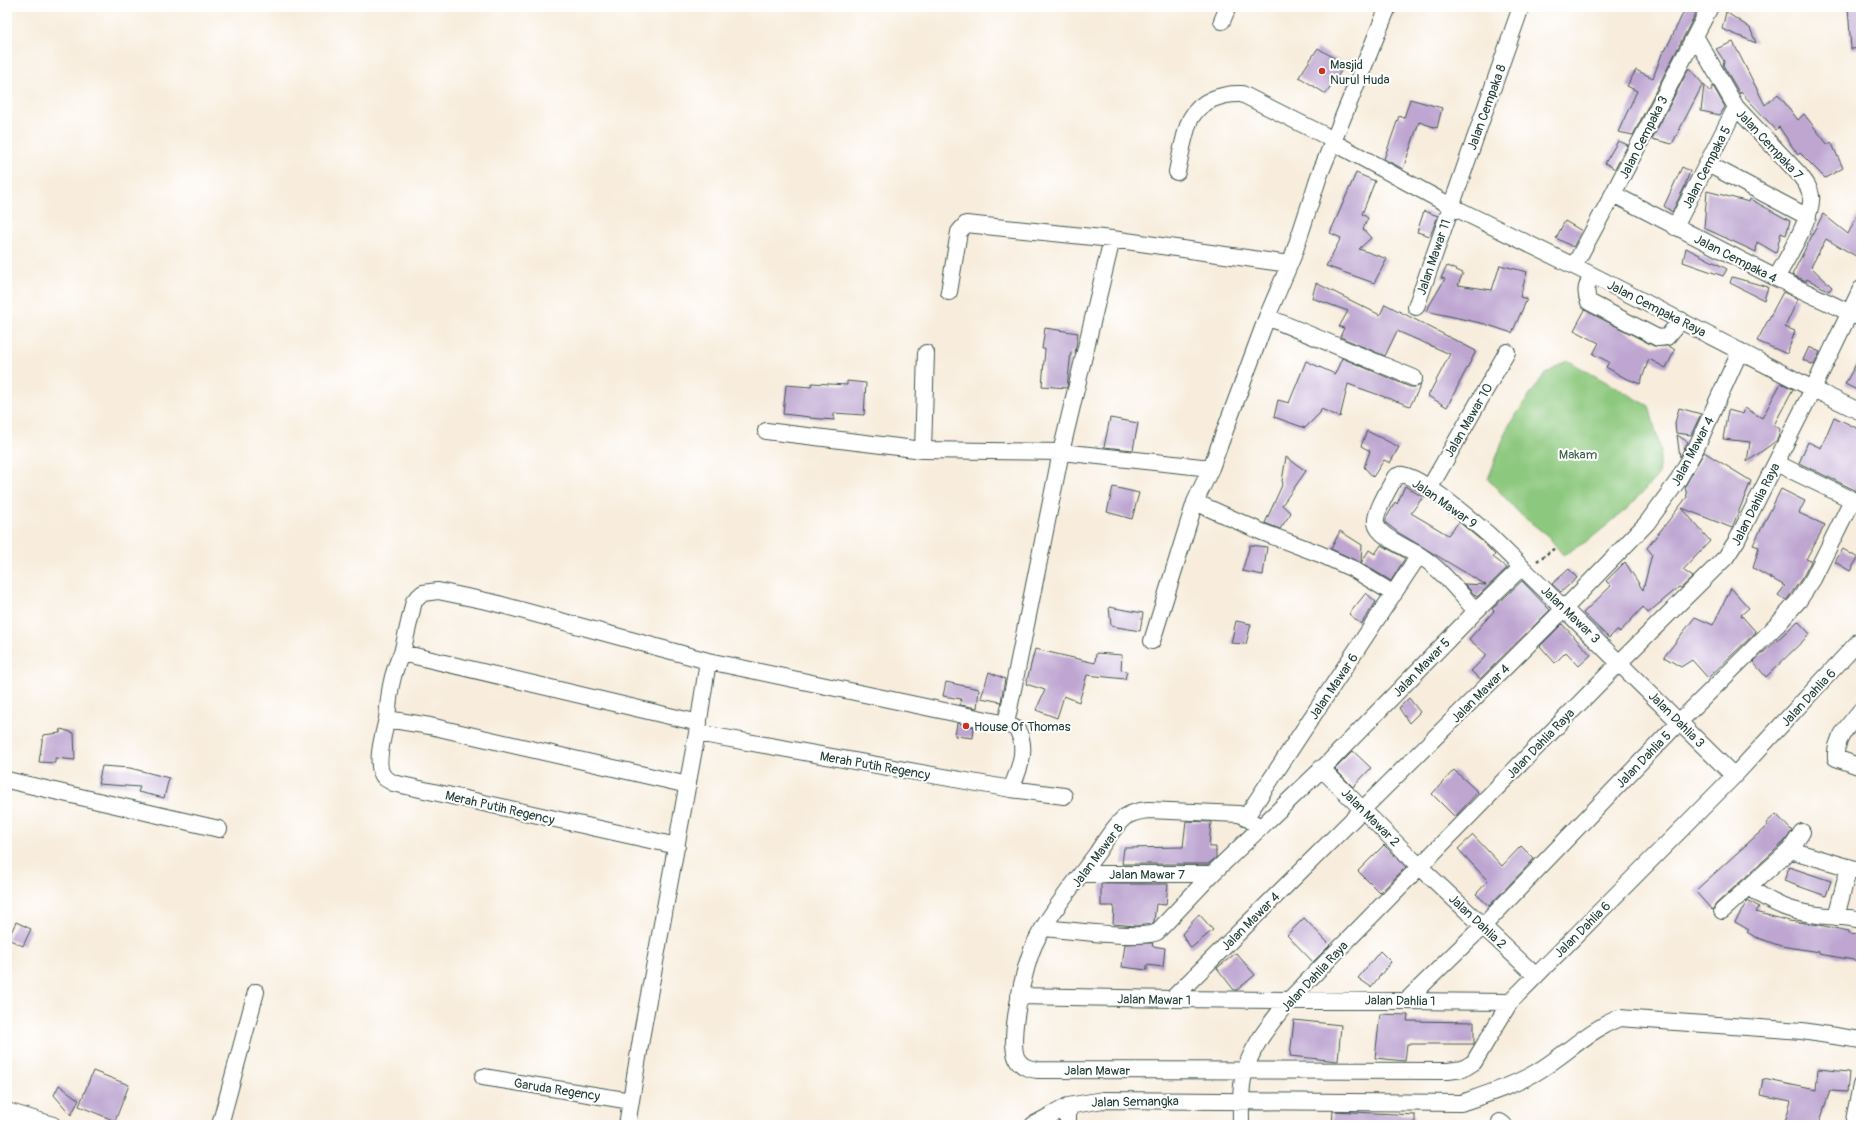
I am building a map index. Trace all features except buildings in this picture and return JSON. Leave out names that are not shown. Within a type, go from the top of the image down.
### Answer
[{"type":"street","points":[[1152,641],[1195,502],[1211,468],[1267,317],[1289,264],[1319,176],[1388,7]]},
{"type":"street","name":"Jalan Cempaka 8","points":[[1451,206],[1521,7]]},
{"type":"street","name":"Jalan Cempaka 3","points":[[1574,266],[1710,7]]},
{"type":"street","name":"Jalan Cempaka 7","points":[[1695,36],[1736,107],[1808,186],[1811,200],[1808,217],[1776,278]]},
{"type":"street","name":"Jalan Cempaka Raya","points":[[1177,172],[1191,118],[1201,106],[1215,98],[1230,94],[1242,94],[1324,135],[1333,142],[1451,206],[1592,275],[1813,389],[1861,412]]},
{"type":"street","name":"Jalan Cempaka 5","points":[[1675,227],[1736,107]]},
{"type":"street","points":[[1708,164],[1808,217]]},
{"type":"street","name":"Jalan Cempaka 4","points":[[1613,194],[1776,278],[1855,316]]},
{"type":"street","name":"Jalan Mawar 11","points":[[1416,307],[1451,206]]},
{"type":"street","points":[[949,292],[959,232],[966,224],[1112,239],[1289,264]]},
{"type":"street","points":[[1011,789],[1016,776],[1022,750],[1021,740],[1016,729],[1006,724],[1062,452],[1112,239]]},
{"type":"street","points":[[1592,275],[1586,287],[1589,302],[1658,338],[1667,337],[1681,320]]},
{"type":"street","name":"Jalan Dahlia Raya","points":[[1243,1087],[1262,1035],[1290,999],[1620,662],[1726,557],[1737,540],[1813,389],[1855,316],[1861,289]]},
{"type":"street","points":[[1267,317],[1414,378]]},
{"type":"street","name":"Jalan Mawar 4","points":[[1172,999],[1564,609],[1647,523],[1664,502],[1696,448],[1740,351]]},
{"type":"street","name":"Jalan Mawar 10","points":[[1428,489],[1507,352]]},
{"type":"street","points":[[923,450],[926,353]]},
{"type":"street","points":[[766,431],[923,450],[1062,452],[1211,468]]},
{"type":"street","points":[[1776,462],[1856,502]]},
{"type":"street","name":"Jalan Mawar 9","points":[[1476,611],[1444,576],[1419,555],[1380,532],[1376,522],[1378,513],[1395,477],[1404,475],[1428,489],[1464,514],[1522,567]]},
{"type":"street","points":[[1195,502],[1262,532],[1320,554],[1353,569],[1394,594]]},
{"type":"street","name":"Jalan Dahlia 5","points":[[1407,1000],[1483,926],[1680,721],[1778,624],[1799,600],[1813,579],[1856,502]]},
{"type":"street","name":"Jalan Mawar 6","points":[[1246,817],[1419,555]]},
{"type":"street","name":"Jalan Mawar 3","points":[[1522,567],[1620,662]]},
{"type":"street","name":"Jalan Mawar 5","points":[[1044,928],[1136,935],[1152,934],[1166,924],[1212,874],[1321,768],[1476,611],[1522,567]]},
{"type":"street","name":"Merah Putih Regency","points":[[677,846],[393,783],[384,778],[379,768],[382,736],[387,719],[395,668],[402,653],[414,601],[423,593],[438,592],[491,602],[708,661],[1006,724]]},
{"type":"street","name":"Jalan Dahlia 6","points":[[1243,1087],[1463,1069],[1474,1062],[1510,1002],[1734,776],[1861,639]]},
{"type":"street","name":"Merah Putih Regency","points":[[402,653],[698,728],[1011,789],[1064,796]]},
{"type":"street","points":[[627,1125],[698,728],[708,661]]},
{"type":"street","name":"Jalan Dahlia 3","points":[[1620,662],[1734,776]]},
{"type":"street","points":[[1861,710],[1838,741],[1835,751],[1836,758],[1861,767]]},
{"type":"street","points":[[387,719],[430,726],[688,785]]},
{"type":"street","name":"Jalan Mawar 2","points":[[1321,768],[1420,867]]},
{"type":"street","points":[[7,780],[218,828]]},
{"type":"street","name":"Jalan Mawar 8","points":[[1019,996],[1028,960],[1044,928],[1115,828],[1124,818],[1134,812],[1148,810],[1232,814],[1246,817],[1259,827]]},
{"type":"street","points":[[1722,911],[1790,850],[1802,832]]},
{"type":"street","points":[[1790,850],[1855,869],[1836,917]]},
{"type":"street","name":"Jalan Dahlia 2","points":[[1420,867],[1536,976]]},
{"type":"street","name":"Jalan Mawar 7","points":[[1082,874],[1212,874]]},
{"type":"street","points":[[1750,887],[1763,898],[1778,906],[1800,912],[1861,920]]},
{"type":"street","points":[[220,1125],[256,992]]},
{"type":"street","name":"Jalan Mawar 1","points":[[1019,996],[1172,999],[1290,999]]},
{"type":"street","name":"Jalan Mawar","points":[[1019,996],[1015,1046],[1017,1058],[1022,1065],[1029,1068],[1243,1087]]},
{"type":"street","name":"Jalan Dahlia 1","points":[[1290,999],[1510,1002]]},
{"type":"street","points":[[1241,1125],[1243,1087],[1461,1103],[1507,1087],[1536,1073],[1557,1059],[1584,1036],[1602,1025],[1619,1018],[1802,1031],[1861,1040]]},
{"type":"street","name":"Garuda Regency","points":[[483,1077],[631,1101]]},
{"type":"street","points":[[1853,1125],[1861,1085]]},
{"type":"street","name":"Jalan Semangka","points":[[1033,1125],[1068,1106],[1103,1100],[1243,1087]]},
{"type":"street","points":[[1068,1106],[1068,1125]]},
{"type":"street","points":[[7,1111],[53,1125]]},
{"type":"path","points":[[1522,567],[1539,560],[1555,548]]},
{"type":"green space","name":"Makam","points":[[1567,360],[1649,406],[1661,451],[1658,475],[1629,507],[1589,540],[1563,555],[1548,536],[1521,515],[1488,479],[1509,425],[1544,375]]},
{"type":"place","name":"Masjid Nurul Huda","points":[[1322,71]]},
{"type":"place","name":"House Of Thomas","points":[[966,726]]}]
